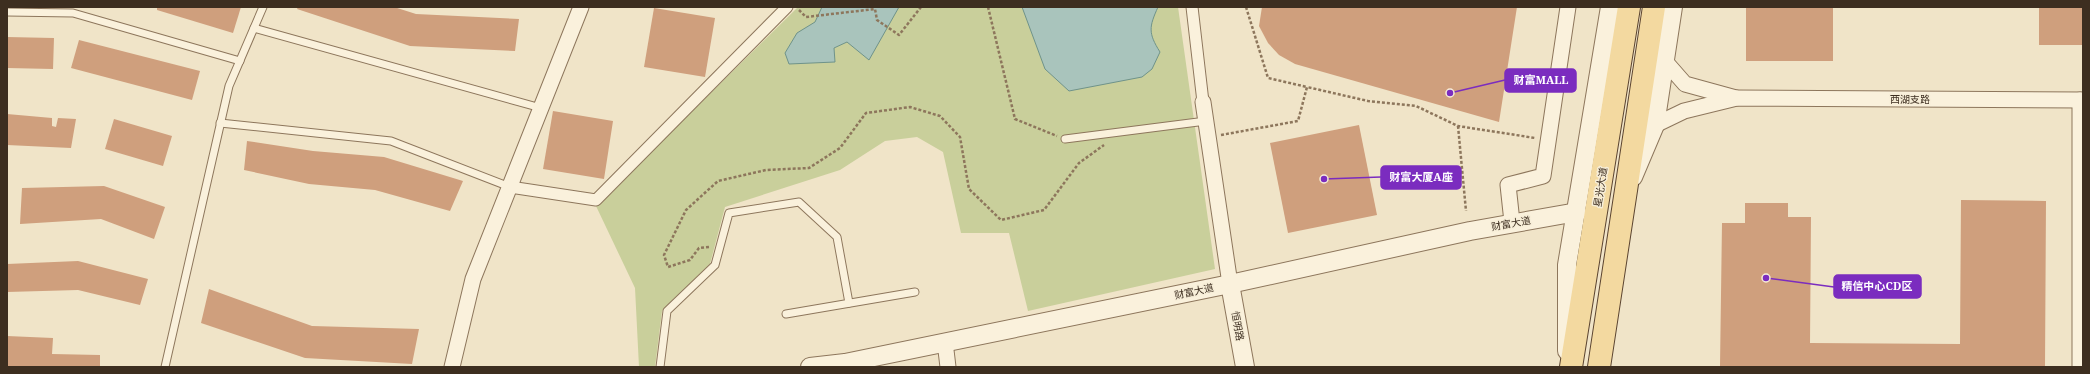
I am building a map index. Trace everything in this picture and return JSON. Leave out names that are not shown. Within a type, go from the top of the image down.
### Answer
[{"type":"main road","name":"星光大道","points":[[1571,367],[1629,7]]},
{"type":"main road","points":[[1599,367],[1654,7]]},
{"type":"street","points":[[452,367],[473,279],[581,7]]},
{"type":"street","points":[[510,187],[596,200],[787,7]]},
{"type":"street","points":[[1192,7],[1203,102],[1230,284]]},
{"type":"street","points":[[1512,222],[1508,185],[1543,176],[1568,7]]},
{"type":"street","points":[[1567,367],[1567,265],[1610,7]]},
{"type":"street","points":[[1625,198],[1655,125],[1673,7]]},
{"type":"street","points":[[1664,60],[1686,84],[1737,98]]},
{"type":"street","points":[[1655,125],[1684,111],[1737,98]]},
{"type":"street","name":"西湖支路","points":[[1737,98],[2081,100]]},
{"type":"street","points":[[2080,367],[2081,100]]},
{"type":"street","name":"财富大道","points":[[810,367],[846,363],[1230,284],[1512,222],[1577,212]]},
{"type":"street","name":"恒明路","points":[[1230,284],[1245,367]]},
{"type":"street","points":[[945,342],[948,367]]},
{"type":"lane","points":[[165,367],[229,86],[263,7]]},
{"type":"lane","points":[[7,12],[73,13],[240,61]]},
{"type":"lane","points":[[254,28],[541,108]]},
{"type":"lane","points":[[1064,139],[1206,122]]},
{"type":"lane","points":[[220,123],[390,141],[510,187]]},
{"type":"lane","points":[[660,367],[667,311],[714,265],[729,213],[799,202],[837,238],[849,303]]},
{"type":"lane","points":[[786,314],[915,292]]},
{"type":"path","points":[[796,7],[806,17],[876,9],[877,20],[899,35],[921,7]]},
{"type":"path","points":[[988,7],[1015,119],[1064,139]]},
{"type":"path","points":[[1246,7],[1268,78],[1368,101],[1416,106],[1458,126],[1548,140]]},
{"type":"path","points":[[1208,137],[1298,121],[1307,87]]},
{"type":"path","points":[[720,246],[699,248],[690,260],[668,267],[664,254],[686,210],[718,180],[766,170],[809,168],[840,148],[866,113],[910,107],[940,116],[960,137],[969,189],[1001,220],[1044,210],[1079,163],[1122,132]]},
{"type":"path","points":[[1458,126],[1466,211]]},
{"type":"green space","points":[[798,7],[1178,7],[1215,269],[1028,311],[1009,233],[961,233],[943,152],[917,137],[885,141],[840,170],[725,207],[710,264],[662,311],[655,367],[639,367],[635,288],[596,206]]},
{"type":"water","points":[[822,7],[899,7],[869,60],[847,42],[834,48],[835,62],[789,64],[785,53],[797,33],[815,22]]},
{"type":"water","points":[[1022,7],[1158,7],[1151,30],[1153,40],[1160,52],[1152,69],[1142,77],[1069,91],[1045,69]]},
{"type":"building","points":[[157,7],[241,7],[233,33],[157,10]]},
{"type":"building","points":[[298,7],[394,7],[416,14],[519,19],[515,51],[410,46],[297,9]]},
{"type":"building","points":[[1262,7],[1517,7],[1499,122],[1295,64],[1279,55],[1268,43],[1259,26]]},
{"type":"building","points":[[1746,7],[1833,7],[1833,61],[1746,61]]},
{"type":"building","points":[[2039,7],[2083,7],[2083,45],[2039,45]]},
{"type":"building","points":[[654,8],[715,18],[705,77],[644,67]]},
{"type":"building","points":[[7,37],[54,38],[53,69],[7,68]]},
{"type":"building","points":[[79,40],[200,71],[192,100],[71,68]]},
{"type":"building","points":[[553,111],[613,121],[604,179],[543,169]]},
{"type":"building","points":[[7,114],[52,118],[52,126],[56,127],[58,118],[76,119],[71,148],[7,145]]},
{"type":"building","points":[[114,119],[172,136],[163,166],[105,149]]},
{"type":"building","points":[[1359,125],[1377,215],[1288,233],[1270,143]]},
{"type":"building","points":[[247,141],[313,151],[384,157],[463,181],[450,211],[375,190],[309,184],[244,170]]},
{"type":"building","points":[[104,186],[165,207],[154,239],[101,219],[20,224],[22,188]]},
{"type":"building","points":[[1961,200],[2046,201],[2045,367],[1720,367],[1722,223],[1745,223],[1745,203],[1788,203],[1788,217],[1811,217],[1810,343],[1960,344]]},
{"type":"building","points":[[78,261],[148,279],[140,305],[78,290],[7,292],[7,264]]},
{"type":"building","points":[[209,289],[312,326],[419,329],[412,364],[305,358],[201,323]]},
{"type":"building","points":[[7,336],[53,338],[52,354],[100,355],[100,367],[7,367]]},
{"type":"place","name":"财富MALL","points":[[1450,93]]},
{"type":"place","name":"财富大厦A座","points":[[1324,179]]},
{"type":"place","name":"精信中心CD区","points":[[1766,278]]}]
